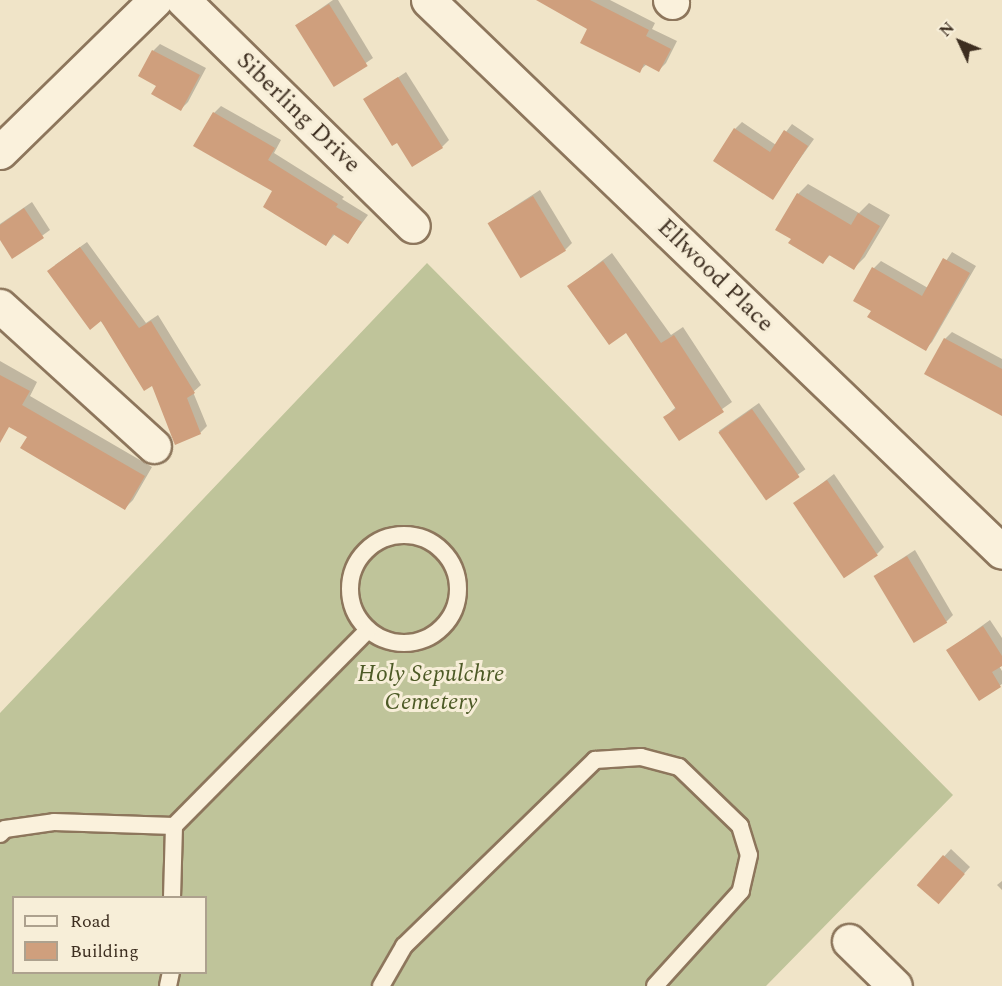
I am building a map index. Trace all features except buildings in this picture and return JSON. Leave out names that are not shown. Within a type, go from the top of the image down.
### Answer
[{"type":"street","points":[[0,152],[154,0]]},
{"type":"street","name":"Siberling Drive","points":[[183,0],[413,226]]},
{"type":"street","name":"Ellwood Place","points":[[428,0],[1002,552]]},
{"type":"street","points":[[0,306],[154,446]]},
{"type":"street","points":[[849,941],[895,986]]},
{"type":"lane","points":[[398,535],[417,536],[441,549],[452,564],[459,591],[454,610],[444,626],[429,638],[405,644],[386,641],[368,630],[356,615],[351,602],[350,583],[355,565],[364,553],[378,542],[398,535]]},
{"type":"lane","points":[[172,896],[174,826],[368,630]]},
{"type":"lane","points":[[381,986],[404,946],[595,760],[641,757],[679,767],[740,826],[749,855],[741,891],[655,986]]},
{"type":"lane","points":[[0,834],[5,829],[54,822],[174,826]]},
{"type":"green space","name":"Holy Sepulchre Cemetery","points":[[427,263],[953,795],[766,986],[0,986],[0,713]]}]
